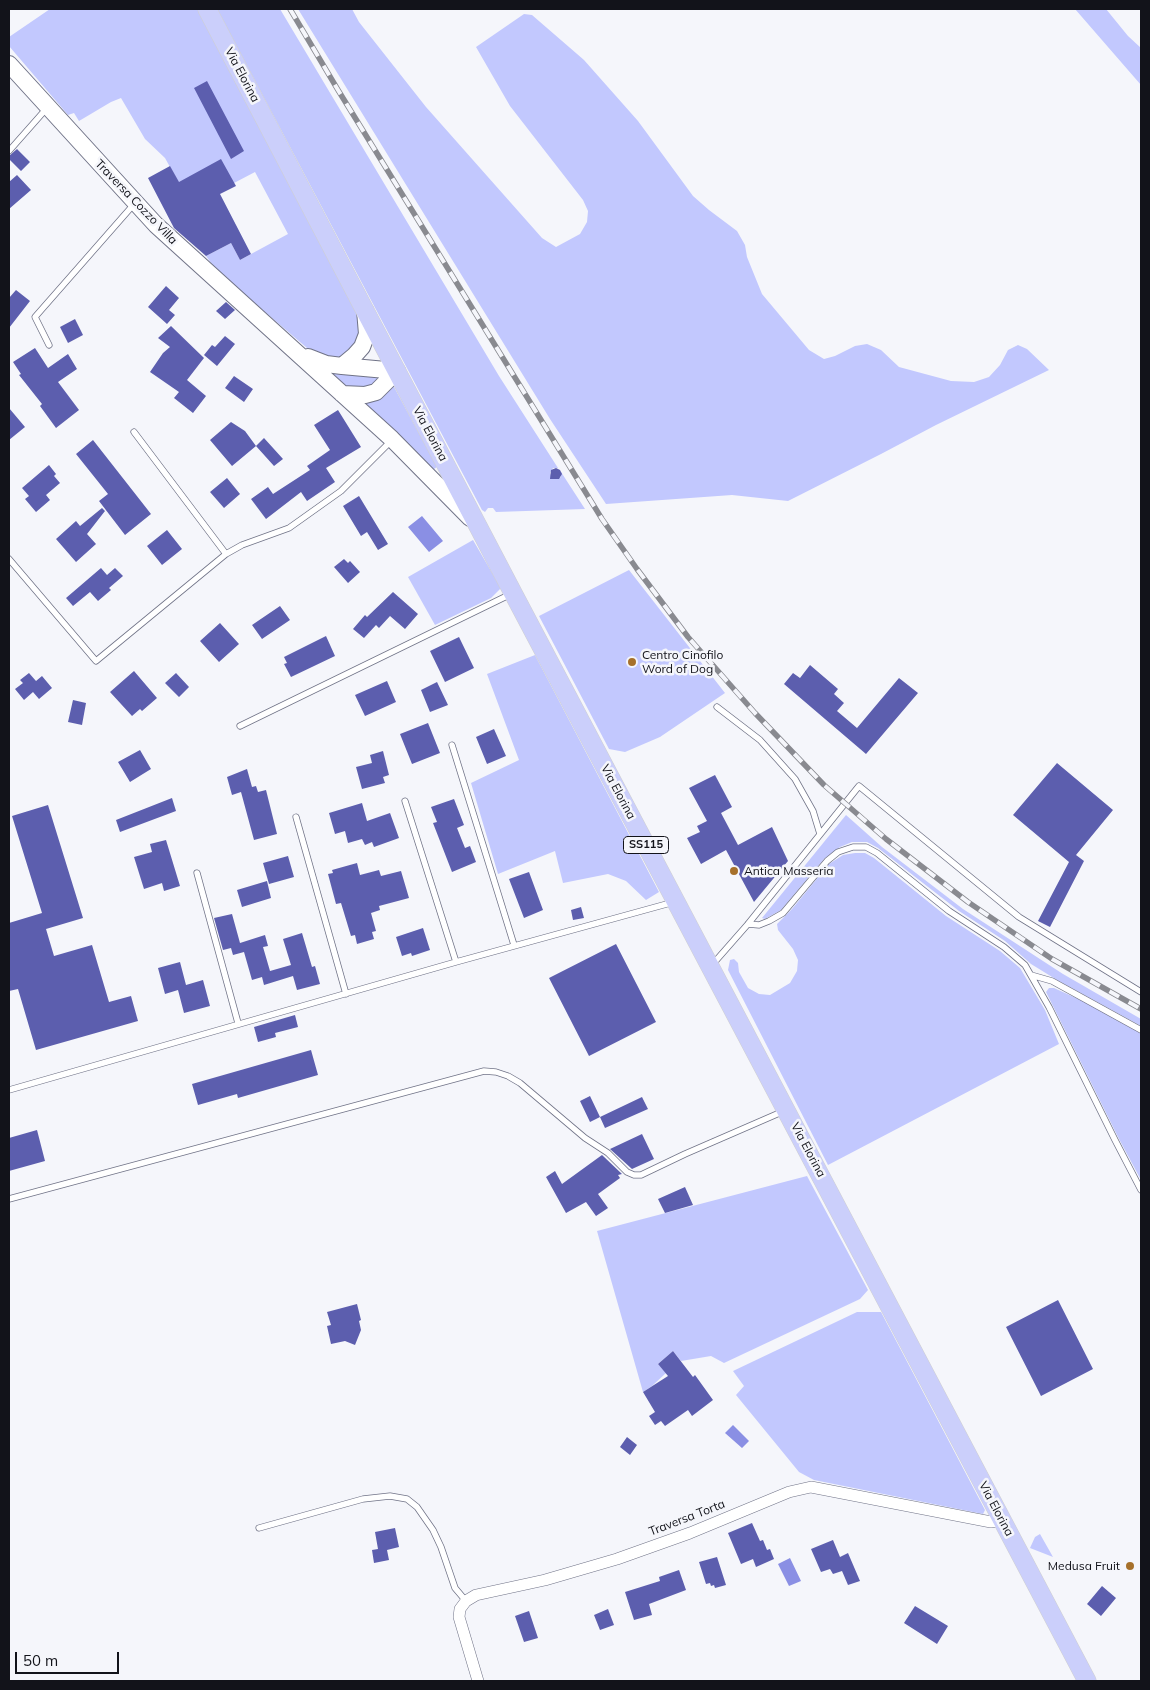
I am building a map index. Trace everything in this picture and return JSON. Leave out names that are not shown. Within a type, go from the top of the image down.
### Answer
[{"type":"main road","name":"Via Elorina","points":[[207,9],[1087,1681]]},
{"type":"street","name":"Traversa Cozzo Villa","points":[[9,64],[156,225],[392,439],[478,525]]},
{"type":"street","points":[[342,366],[362,347],[367,334],[365,309]]},
{"type":"street","points":[[295,350],[326,364],[397,371]]},
{"type":"street","points":[[342,394],[365,395],[376,392],[397,371]]},
{"type":"street","name":"Traversa Torta","points":[[466,1601],[476,1596],[545,1580],[617,1559],[690,1534],[789,1492],[811,1487],[991,1522],[1002,1520]]},
{"type":"street","points":[[466,1601],[460,1609],[460,1617],[478,1681]]},
{"type":"lane","points":[[9,151],[48,108]]},
{"type":"lane","points":[[49,345],[35,317],[135,203]]},
{"type":"lane","points":[[134,432],[226,554]]},
{"type":"lane","points":[[9,560],[96,660],[226,554],[242,545],[289,528],[341,491],[392,439]]},
{"type":"lane","points":[[240,726],[513,593]]},
{"type":"lane","points":[[717,707],[760,740],[795,779],[813,811],[820,834]]},
{"type":"lane","points":[[452,745],[514,945]]},
{"type":"lane","points":[[710,966],[748,924],[859,786],[1018,918],[1141,992]]},
{"type":"lane","points":[[405,801],[456,962]]},
{"type":"lane","points":[[296,817],[346,994]]},
{"type":"lane","points":[[748,924],[770,921],[783,913],[827,861],[838,852],[853,847],[866,847],[877,853],[949,911],[1004,947],[1025,965],[1049,1007],[1141,1190]]},
{"type":"lane","points":[[197,873],[238,1024]]},
{"type":"lane","points":[[9,1090],[514,945],[676,902]]},
{"type":"lane","points":[[1031,975],[1052,981],[1141,1030]]},
{"type":"lane","points":[[9,1199],[484,1071],[508,1076],[520,1083],[585,1138],[608,1154],[627,1172],[634,1175],[641,1175],[786,1110]]},
{"type":"lane","points":[[259,1528],[363,1498],[390,1496],[407,1499],[417,1507],[432,1530],[441,1547],[455,1588],[466,1601]]},
{"type":"shaded area","points":[[50,9],[199,9],[357,308],[360,334],[358,341],[341,357],[333,359],[314,354],[216,270],[206,256],[231,243],[240,260],[288,234],[255,172],[234,183],[180,185],[165,158],[145,139],[121,98],[79,121],[74,113],[68,115],[9,46],[9,37]]},
{"type":"shaded area","points":[[217,9],[280,9],[499,376],[558,468],[553,468],[550,473],[552,477],[556,479],[561,477],[561,472],[585,509],[496,512],[493,508],[488,508],[485,512],[482,510]]},
{"type":"shaded area","points":[[298,9],[352,9],[359,22],[426,107],[542,238],[556,247],[580,234],[587,222],[588,211],[583,200],[510,106],[476,47],[524,14],[532,15],[584,60],[638,121],[693,196],[737,231],[745,245],[747,257],[762,294],[809,350],[824,359],[855,346],[867,344],[881,350],[899,367],[951,381],[974,382],[989,377],[1000,365],[1008,350],[1018,345],[1027,349],[1049,370],[936,425],[788,501],[732,495],[606,504],[550,419]]},
{"type":"shaded area","points":[[1075,9],[1106,9],[1128,36],[1141,48],[1141,85]]},
{"type":"shaded area","points":[[329,371],[381,375],[369,388],[349,389]]},
{"type":"shaded area","points":[[392,383],[437,467],[434,469],[362,405],[364,401]]},
{"type":"shaded area","points":[[422,516],[443,541],[429,552],[408,527]]},
{"type":"shaded area","points":[[473,540],[501,588],[491,598],[435,625],[408,577]]},
{"type":"shaded area","name":"Centro Cinofilo Word of Dog","points":[[629,570],[725,693],[660,737],[625,752],[609,749],[539,616]]},
{"type":"shaded area","points":[[535,655],[659,892],[646,900],[626,881],[608,874],[563,883],[555,851],[498,874],[471,783],[519,760],[487,674]]},
{"type":"shaded area","points":[[846,815],[882,847],[963,909],[1063,974],[1141,1019],[1141,1026],[1031,964],[1005,941],[959,911],[878,848],[867,842],[852,842],[840,847],[824,859],[781,910],[765,919],[762,918]]},
{"type":"shaded area","points":[[865,853],[874,858],[946,916],[1000,951],[1020,968],[1045,1010],[1059,1044],[828,1165],[728,970],[730,960],[734,959],[738,963],[739,972],[748,988],[759,994],[770,995],[790,983],[797,971],[798,960],[793,949],[778,930],[777,924],[792,909],[829,864],[843,855]]},
{"type":"shaded area","points":[[1049,988],[1054,988],[1085,1002],[1141,1033],[1141,1180],[1046,992]]},
{"type":"shaded area","points":[[807,1176],[868,1290],[860,1299],[724,1363],[711,1356],[681,1361],[673,1351],[658,1364],[666,1373],[643,1392],[597,1231]]},
{"type":"shaded area","points":[[857,1312],[881,1312],[985,1510],[983,1514],[814,1480],[799,1472],[736,1395],[744,1386],[733,1371]]},
{"type":"shaded area","points":[[733,1425],[749,1441],[742,1448],[725,1433]]},
{"type":"shaded area","points":[[1040,1534],[1053,1557],[1030,1548],[1035,1537]]},
{"type":"shaded area","points":[[790,1558],[801,1581],[789,1586],[778,1564]]},
{"type":"building","points":[[207,81],[244,151],[231,159],[194,88]]},
{"type":"building","points":[[17,149],[30,162],[21,171],[9,159],[9,156]]},
{"type":"building","points":[[221,159],[236,186],[220,194],[251,254],[240,260],[231,243],[206,256],[174,228],[148,178],[170,166],[179,182]]},
{"type":"building","points":[[17,175],[31,190],[9,209],[9,182]]},
{"type":"building","points":[[166,286],[179,298],[169,310],[175,315],[167,324],[148,307]]},
{"type":"building","points":[[16,290],[30,301],[9,328],[9,298]]},
{"type":"building","points":[[226,302],[235,310],[225,319],[216,311]]},
{"type":"building","points":[[75,319],[83,335],[68,343],[60,327]]},
{"type":"building","points":[[171,326],[204,358],[187,380],[206,396],[193,413],[174,398],[179,392],[150,372],[163,353],[170,347],[158,338]]},
{"type":"building","points":[[225,336],[235,344],[217,366],[204,355],[212,345],[215,347]]},
{"type":"building","points":[[35,348],[48,368],[68,354],[77,369],[58,382],[79,410],[56,428],[40,406],[42,404],[19,375],[21,374],[13,362]]},
{"type":"building","points":[[234,376],[253,389],[244,402],[225,388]]},
{"type":"building","points":[[9,408],[25,427],[9,440]]},
{"type":"building","points":[[338,410],[361,447],[326,468],[335,482],[307,501],[301,492],[266,519],[251,499],[268,487],[273,494],[310,470],[307,466],[330,450],[314,425]]},
{"type":"building","points":[[231,422],[245,431],[256,446],[232,466],[210,440]]},
{"type":"building","points":[[264,438],[283,459],[274,466],[256,446]]},
{"type":"building","points":[[93,440],[151,514],[125,535],[99,501],[108,494],[76,454]]},
{"type":"building","points":[[49,465],[60,483],[46,495],[50,500],[36,512],[25,499],[29,496],[22,488]]},
{"type":"building","points":[[556,468],[562,474],[559,479],[550,479],[551,470]]},
{"type":"building","points":[[227,478],[240,494],[224,508],[210,492]]},
{"type":"building","points":[[359,496],[388,544],[378,550],[367,532],[361,536],[343,506]]},
{"type":"building","points":[[102,508],[105,511],[87,534],[96,544],[76,562],[56,539],[76,521],[80,526]]},
{"type":"building","points":[[167,530],[182,549],[162,565],[147,546]]},
{"type":"building","points":[[344,559],[348,563],[350,561],[360,572],[348,583],[334,567]]},
{"type":"building","points":[[101,568],[107,575],[115,568],[123,576],[98,601],[90,592],[73,606],[66,598]]},
{"type":"building","points":[[393,592],[418,614],[405,629],[390,616],[379,628],[376,625],[364,638],[353,629],[365,615],[367,617]]},
{"type":"building","points":[[280,606],[290,620],[262,639],[252,625]]},
{"type":"building","points":[[220,623],[239,644],[219,662],[200,641]]},
{"type":"building","points":[[326,636],[335,656],[291,677],[284,664],[287,663],[284,657]]},
{"type":"building","points":[[459,637],[474,668],[445,682],[430,651]]},
{"type":"building","points":[[810,665],[838,689],[834,694],[844,703],[837,711],[857,728],[899,678],[918,693],[866,754],[784,684],[793,673],[800,678]]},
{"type":"building","points":[[134,671],[157,698],[142,711],[140,709],[132,716],[110,692]]},
{"type":"building","points":[[29,673],[36,681],[42,676],[52,688],[39,699],[33,692],[24,700],[15,689],[23,683],[20,680]]},
{"type":"building","points":[[176,673],[189,687],[179,697],[165,683]]},
{"type":"building","points":[[387,681],[396,702],[365,716],[355,695]]},
{"type":"building","points":[[437,682],[448,705],[430,712],[421,690]]},
{"type":"building","points":[[73,700],[86,703],[82,725],[68,722]]},
{"type":"building","points":[[428,723],[440,753],[412,764],[400,734]]},
{"type":"building","points":[[494,729],[506,756],[487,764],[476,737]]},
{"type":"building","points":[[140,750],[151,769],[130,782],[118,762]]},
{"type":"building","points":[[383,751],[389,775],[383,777],[385,783],[362,789],[356,767],[372,763],[370,755]]},
{"type":"building","points":[[1057,763],[1113,810],[1076,855],[1084,861],[1050,927],[1038,921],[1069,862],[1013,815]]},
{"type":"building","points":[[247,769],[252,787],[256,786],[258,792],[266,790],[277,834],[254,840],[241,792],[232,795],[227,777]]},
{"type":"building","points":[[715,775],[732,807],[721,813],[738,845],[772,827],[788,861],[754,902],[726,850],[701,864],[687,838],[700,832],[697,826],[707,821],[689,788]]},
{"type":"building","points":[[172,798],[176,811],[120,832],[116,820]]},
{"type":"building","points":[[454,799],[464,825],[457,828],[465,848],[470,846],[476,862],[452,872],[433,823],[437,822],[431,807]]},
{"type":"building","points":[[362,803],[367,821],[390,813],[399,838],[374,847],[372,842],[365,845],[362,839],[348,843],[345,831],[335,834],[329,813]]},
{"type":"building","points":[[48,805],[83,918],[46,929],[54,956],[92,945],[109,1002],[131,996],[138,1021],[36,1050],[18,989],[9,991],[9,923],[42,913],[12,816]]},
{"type":"building","points":[[166,840],[180,886],[164,891],[162,883],[144,889],[134,857],[152,852],[150,844]]},
{"type":"building","points":[[288,856],[294,877],[269,884],[263,863]]},
{"type":"building","points":[[357,863],[360,875],[379,870],[381,876],[401,871],[409,898],[379,906],[380,910],[371,913],[376,931],[372,932],[374,939],[357,944],[355,935],[351,936],[341,903],[336,904],[328,874],[333,873],[332,870]]},
{"type":"building","points":[[529,872],[543,910],[524,918],[509,879]]},
{"type":"building","points":[[267,881],[271,898],[242,907],[237,890]]},
{"type":"building","points":[[581,907],[584,918],[573,920],[571,910]]},
{"type":"building","points":[[232,914],[240,943],[265,935],[268,946],[263,947],[270,971],[291,965],[283,939],[302,933],[312,967],[315,966],[320,984],[297,990],[293,976],[264,985],[262,977],[252,980],[244,952],[233,955],[231,948],[223,950],[214,918]]},
{"type":"building","points":[[423,928],[430,950],[412,956],[411,953],[402,956],[396,937]]},
{"type":"building","points":[[616,944],[656,1022],[589,1056],[549,978]]},
{"type":"building","points":[[180,962],[186,985],[203,980],[210,1006],[184,1013],[178,990],[165,994],[158,968]]},
{"type":"building","points":[[295,1015],[298,1027],[275,1033],[276,1037],[258,1042],[254,1027]]},
{"type":"building","points":[[311,1050],[318,1075],[238,1098],[237,1094],[198,1105],[192,1084]]},
{"type":"building","points":[[590,1096],[600,1117],[590,1122],[580,1101]]},
{"type":"building","points":[[642,1097],[648,1109],[605,1128],[600,1117]]},
{"type":"building","points":[[37,1130],[45,1161],[9,1171],[9,1138]]},
{"type":"building","points":[[642,1134],[654,1159],[632,1169],[610,1149]]},
{"type":"building","points":[[602,1155],[622,1174],[618,1175],[620,1178],[598,1194],[608,1208],[596,1216],[586,1202],[566,1213],[546,1177],[555,1171],[562,1184]]},
{"type":"building","points":[[685,1187],[693,1205],[665,1213],[658,1199]]},
{"type":"building","points":[[1058,1300],[1093,1369],[1041,1396],[1006,1327]]},
{"type":"building","points":[[357,1304],[361,1320],[359,1321],[361,1330],[355,1345],[345,1341],[331,1344],[327,1326],[331,1325],[327,1312]]},
{"type":"building","points":[[673,1351],[693,1377],[695,1375],[713,1400],[692,1416],[688,1410],[665,1426],[661,1421],[655,1425],[649,1416],[655,1412],[643,1392],[668,1376],[658,1364]]},
{"type":"building","points":[[627,1437],[637,1445],[630,1455],[620,1447]]},
{"type":"building","points":[[752,1523],[760,1541],[763,1540],[767,1550],[770,1549],[774,1559],[756,1567],[753,1559],[741,1564],[728,1533]]},
{"type":"building","points":[[395,1528],[399,1547],[387,1550],[389,1560],[374,1563],[372,1550],[378,1549],[375,1532]]},
{"type":"building","points":[[833,1540],[840,1557],[848,1553],[860,1581],[848,1585],[842,1571],[833,1574],[830,1569],[821,1572],[811,1549]]},
{"type":"building","points":[[717,1557],[726,1585],[715,1588],[710,1583],[706,1584],[699,1562]]},
{"type":"building","points":[[679,1570],[686,1590],[649,1604],[652,1615],[634,1620],[625,1592],[660,1581],[659,1577]]},
{"type":"building","points":[[1102,1586],[1116,1598],[1101,1616],[1087,1604]]},
{"type":"building","points":[[915,1606],[948,1626],[937,1644],[904,1623]]},
{"type":"building","points":[[608,1609],[614,1625],[600,1630],[594,1615]]},
{"type":"building","points":[[529,1611],[538,1638],[524,1642],[515,1616]]},
{"type":"railway","points":[[290,9],[602,519],[688,637],[755,713],[824,785],[886,839],[968,902],[1052,959],[1141,1009]]},
{"type":"place","name":"Centro Cinofilo Word of Dog","points":[[632,662]]},
{"type":"place","name":"Antica Masseria","points":[[734,871]]},
{"type":"place","name":"Medusa Fruit","points":[[1130,1566]]}]
